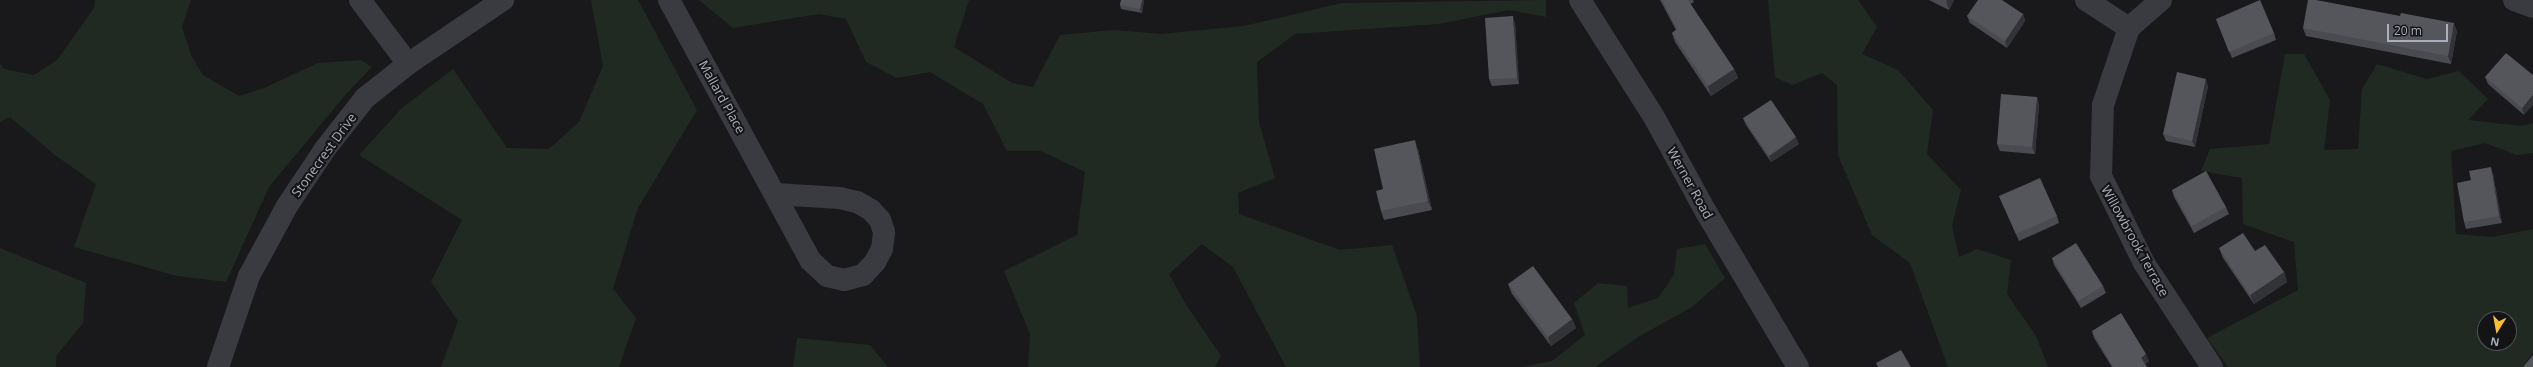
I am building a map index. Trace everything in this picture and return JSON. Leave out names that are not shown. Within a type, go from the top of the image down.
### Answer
[{"type":"street","points":[[360,0],[408,64]]},
{"type":"street","name":"Stonecrest Drive","points":[[218,367],[249,276],[286,206],[325,149],[365,98],[408,64],[503,0]]},
{"type":"street","name":"Mallard Place","points":[[669,0],[811,261],[827,276],[844,280],[863,275],[875,262],[882,249],[884,232],[880,220],[871,210],[857,202],[840,198],[775,194]]},
{"type":"street","name":"Werner Road","points":[[1580,0],[1654,117],[1706,212],[1798,367]]},
{"type":"street","points":[[2086,0],[2129,28],[2162,0]]},
{"type":"street","points":[[2514,0],[2533,7]]},
{"type":"street","name":"Willowbrook Terrace","points":[[2129,28],[2103,105],[2101,176],[2144,263],[2212,367]]},
{"type":"shaded area","points":[[95,0],[191,0],[182,27],[192,57],[203,75],[239,96],[264,88],[318,63],[361,60],[372,67],[346,94],[269,187],[226,282],[177,276],[74,247],[96,184],[55,155],[10,117],[0,122],[0,64],[4,69],[34,75],[57,60],[94,8]]},
{"type":"shaded area","points":[[591,0],[638,0],[697,110],[638,208],[613,289],[636,318],[619,367],[441,367],[458,321],[431,282],[462,220],[359,155],[402,108],[453,69],[507,148],[549,149],[579,122],[603,66]]},
{"type":"shaded area","points":[[699,0],[969,0],[954,47],[1012,83],[1033,87],[1060,35],[1114,30],[1161,34],[1244,26],[1342,3],[1546,0],[1546,17],[1509,10],[1438,24],[1295,34],[1257,62],[1259,122],[1275,178],[1238,193],[1239,214],[1340,250],[1392,245],[1417,316],[1420,367],[1286,367],[1233,267],[1202,244],[1169,274],[1185,303],[1221,356],[1215,367],[1028,367],[1030,334],[1004,271],[1077,235],[1085,172],[1041,151],[1007,151],[983,104],[930,72],[897,78],[866,62],[846,19],[819,14],[733,28]]},
{"type":"shaded area","points":[[1768,0],[1858,0],[1877,27],[1862,54],[1898,70],[1933,110],[1927,154],[1961,190],[1952,226],[1959,257],[1977,249],[2011,260],[2007,294],[2036,336],[2048,367],[1948,367],[1910,263],[1872,235],[1838,155],[1837,85],[1822,73],[1792,85],[1775,77]]},
{"type":"shaded area","points":[[2285,54],[2304,54],[2330,100],[2324,150],[2358,149],[2362,89],[2377,64],[2427,79],[2459,71],[2488,99],[2468,120],[2522,126],[2533,123],[2533,153],[2517,155],[2485,143],[2451,151],[2456,234],[2492,237],[2533,229],[2533,352],[2523,367],[2228,367],[2207,338],[2298,290],[2294,242],[2243,224],[2242,178],[2201,171],[2210,149],[2269,144]]},
{"type":"shaded area","points":[[1705,244],[1725,278],[1692,307],[1638,337],[1595,367],[1521,367],[1552,361],[1585,335],[1574,303],[1598,283],[1627,286],[1628,308],[1658,298],[1674,275],[1677,249]]},
{"type":"shaded area","points":[[0,248],[86,283],[83,323],[56,356],[56,367],[0,367]]},
{"type":"shaded area","points":[[797,338],[870,345],[888,367],[793,367]]},
{"type":"building","points":[[1121,0],[1142,0],[1140,9],[1120,5]]},
{"type":"building","points":[[1662,0],[1688,0],[1734,69],[1708,86],[1672,33],[1677,29]]},
{"type":"building","points":[[1978,0],[2002,0],[2023,14],[2005,41],[1967,16]]},
{"type":"building","points":[[2260,0],[2274,33],[2229,52],[2216,19]]},
{"type":"building","points":[[2308,0],[2316,0],[2400,16],[2401,13],[2454,23],[2448,56],[2303,28]]},
{"type":"building","points":[[1513,16],[1517,78],[1489,79],[1485,18]]},
{"type":"building","points":[[2506,53],[2533,75],[2533,95],[2522,108],[2485,77]]},
{"type":"building","points":[[2177,72],[2206,79],[2192,141],[2163,134]]},
{"type":"building","points":[[2001,94],[2037,97],[2032,147],[1997,144]]},
{"type":"building","points":[[1771,100],[1796,137],[1769,156],[1743,118]]},
{"type":"building","points":[[1415,140],[1428,201],[1381,211],[1376,191],[1383,189],[1374,149]]},
{"type":"building","points":[[2491,167],[2499,216],[2464,222],[2457,183],[2471,180],[2469,171]]},
{"type":"building","points":[[2206,171],[2226,207],[2192,226],[2172,190]]},
{"type":"building","points":[[2040,178],[2057,216],[2016,234],[1999,196]]},
{"type":"building","points":[[2243,233],[2255,251],[2265,245],[2284,272],[2250,295],[2219,248]]},
{"type":"building","points":[[2076,243],[2103,286],[2078,301],[2052,258]]},
{"type":"building","points":[[1533,266],[1572,319],[1548,337],[1508,284]]},
{"type":"building","points":[[2121,313],[2146,354],[2141,358],[2147,367],[2113,367],[2092,331]]},
{"type":"building","points":[[1901,350],[1911,367],[1878,367],[1876,363]]},
{"type":"building","points":[[2533,355],[2533,367],[2523,367]]}]
